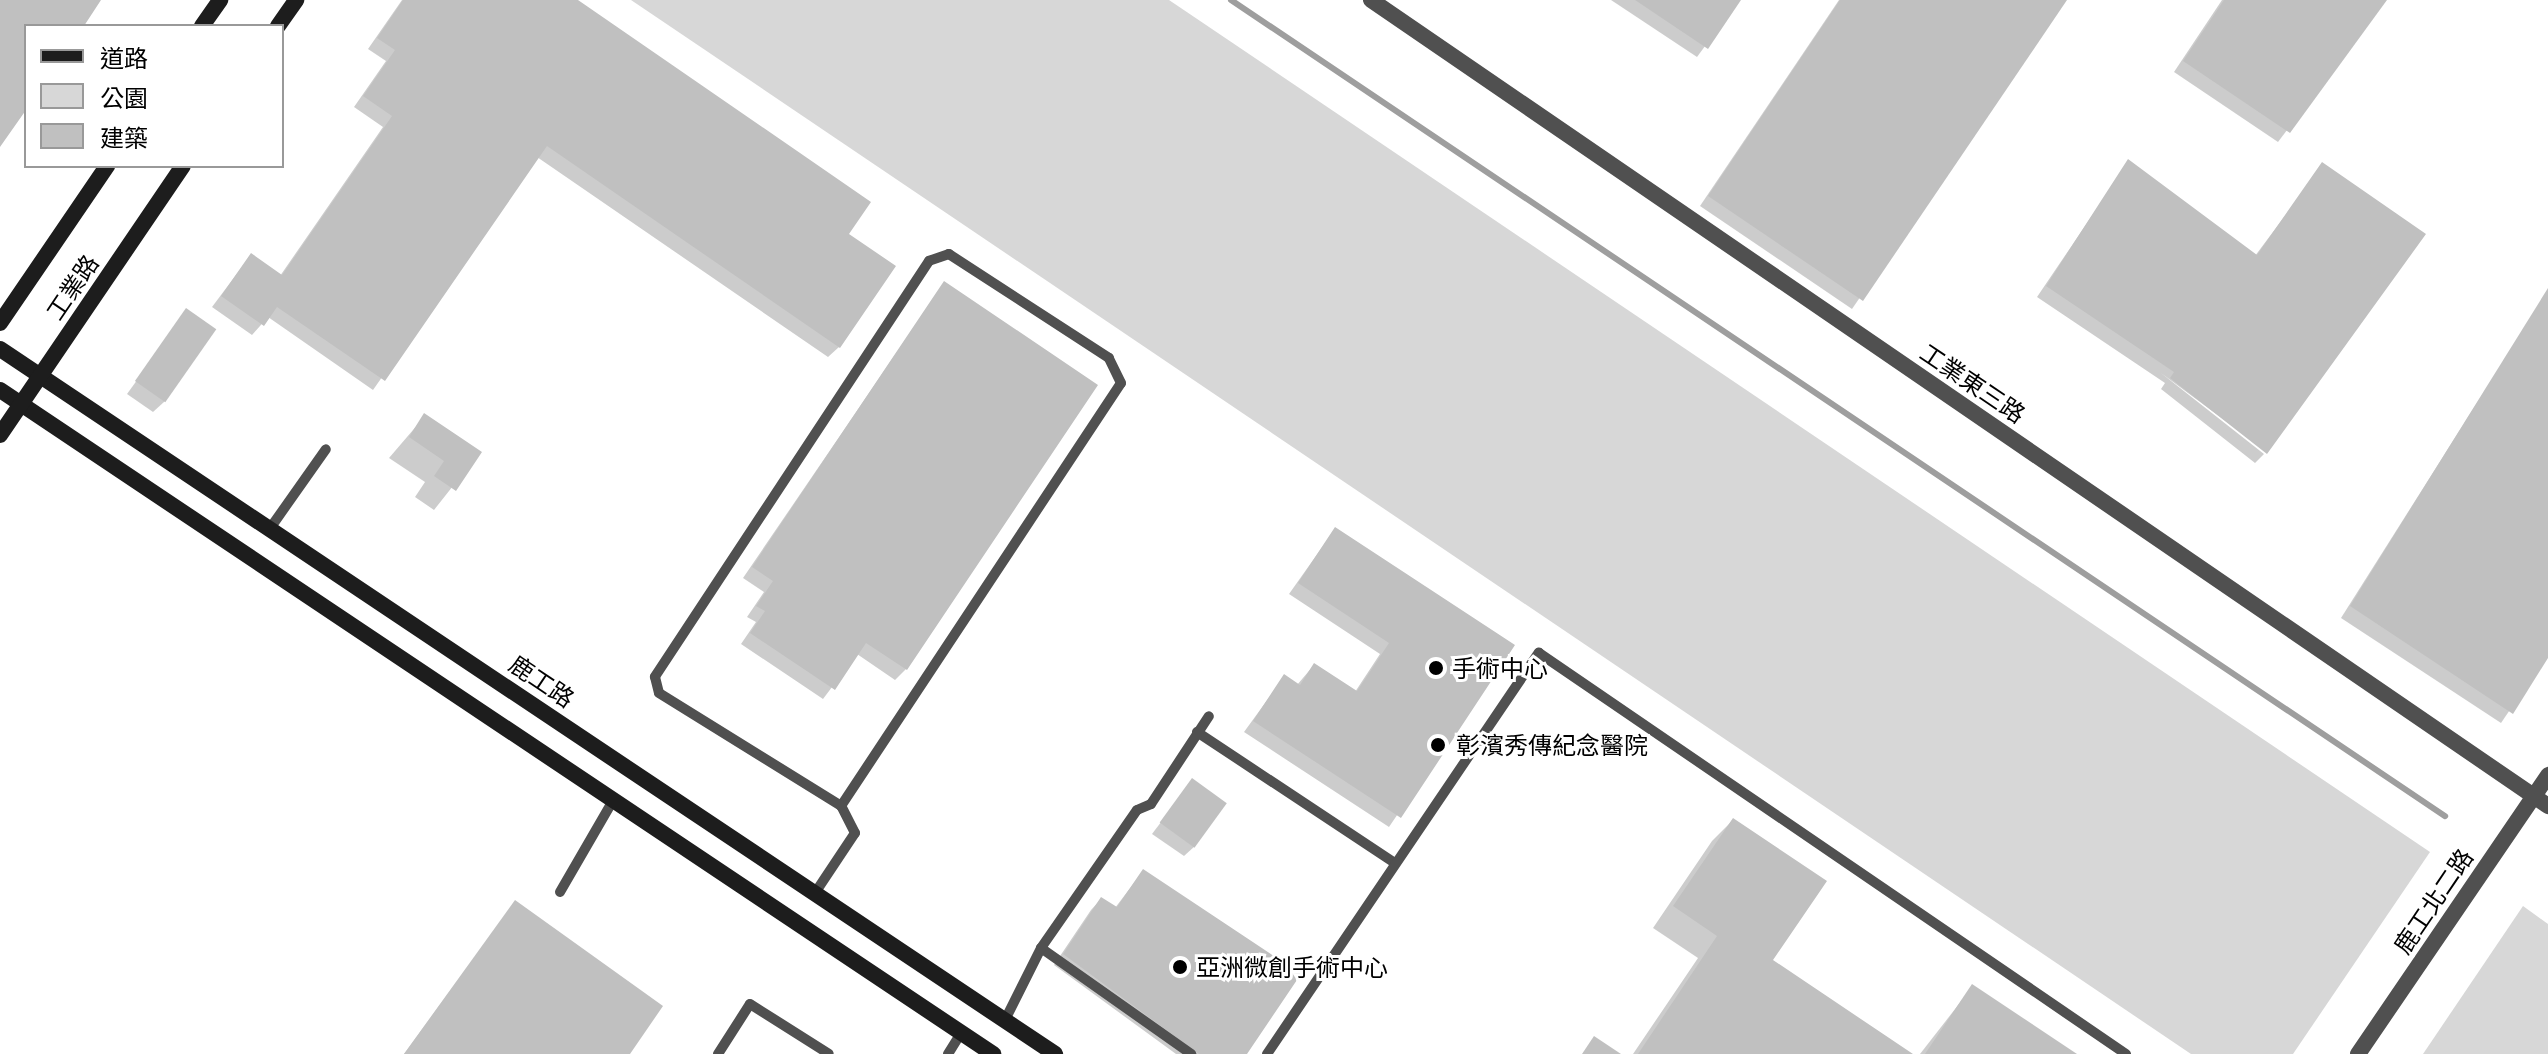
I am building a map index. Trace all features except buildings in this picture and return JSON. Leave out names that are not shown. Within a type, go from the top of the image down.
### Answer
[{"type":"street","points":[[203,24],[220,0]]},
{"type":"street","points":[[279,24],[296,0]]},
{"type":"street","name":"工業東三路","points":[[1371,0],[2548,806]]},
{"type":"street","name":"工業路","points":[[0,323],[106,168]]},
{"type":"street","name":"工業路","points":[[0,435],[182,168]]},
{"type":"street","name":"鹿工路","points":[[0,349],[271,527],[1055,1054]]},
{"type":"street","points":[[0,390],[993,1054]]},
{"type":"street","name":"鹿工北二路","points":[[2358,1054],[2548,775]]},
{"type":"lane","points":[[815,893],[855,833],[841,806],[659,693],[655,677],[929,261],[949,254],[1109,358],[1121,383],[841,806]]},
{"type":"lane","points":[[271,527],[326,449]]},
{"type":"lane","points":[[1267,1054],[1539,653],[2126,1054]]},
{"type":"lane","points":[[1005,1020],[1041,948],[1137,810],[1151,804],[1209,716]]},
{"type":"lane","points":[[1197,732],[1395,863]]},
{"type":"lane","points":[[560,892],[614,799]]},
{"type":"lane","points":[[1041,948],[1191,1054]]},
{"type":"lane","points":[[718,1054],[750,1004],[829,1054]]},
{"type":"lane","points":[[948,1054],[962,1032]]},
{"type":"green space","points":[[631,0],[1169,0],[2430,852],[2293,1054],[2191,1054]]},
{"type":"green space","points":[[2523,906],[2548,924],[2548,1054],[2423,1054]]},
{"type":"waterway","points":[[1231,0],[2445,816]]},
{"type":"place","name":"手術中心","points":[[1436,668]]},
{"type":"place","name":"彰濱秀傳紀念醫院","points":[[1438,745]]},
{"type":"place","name":"亞洲微創手術中心","points":[[1180,967]]}]
